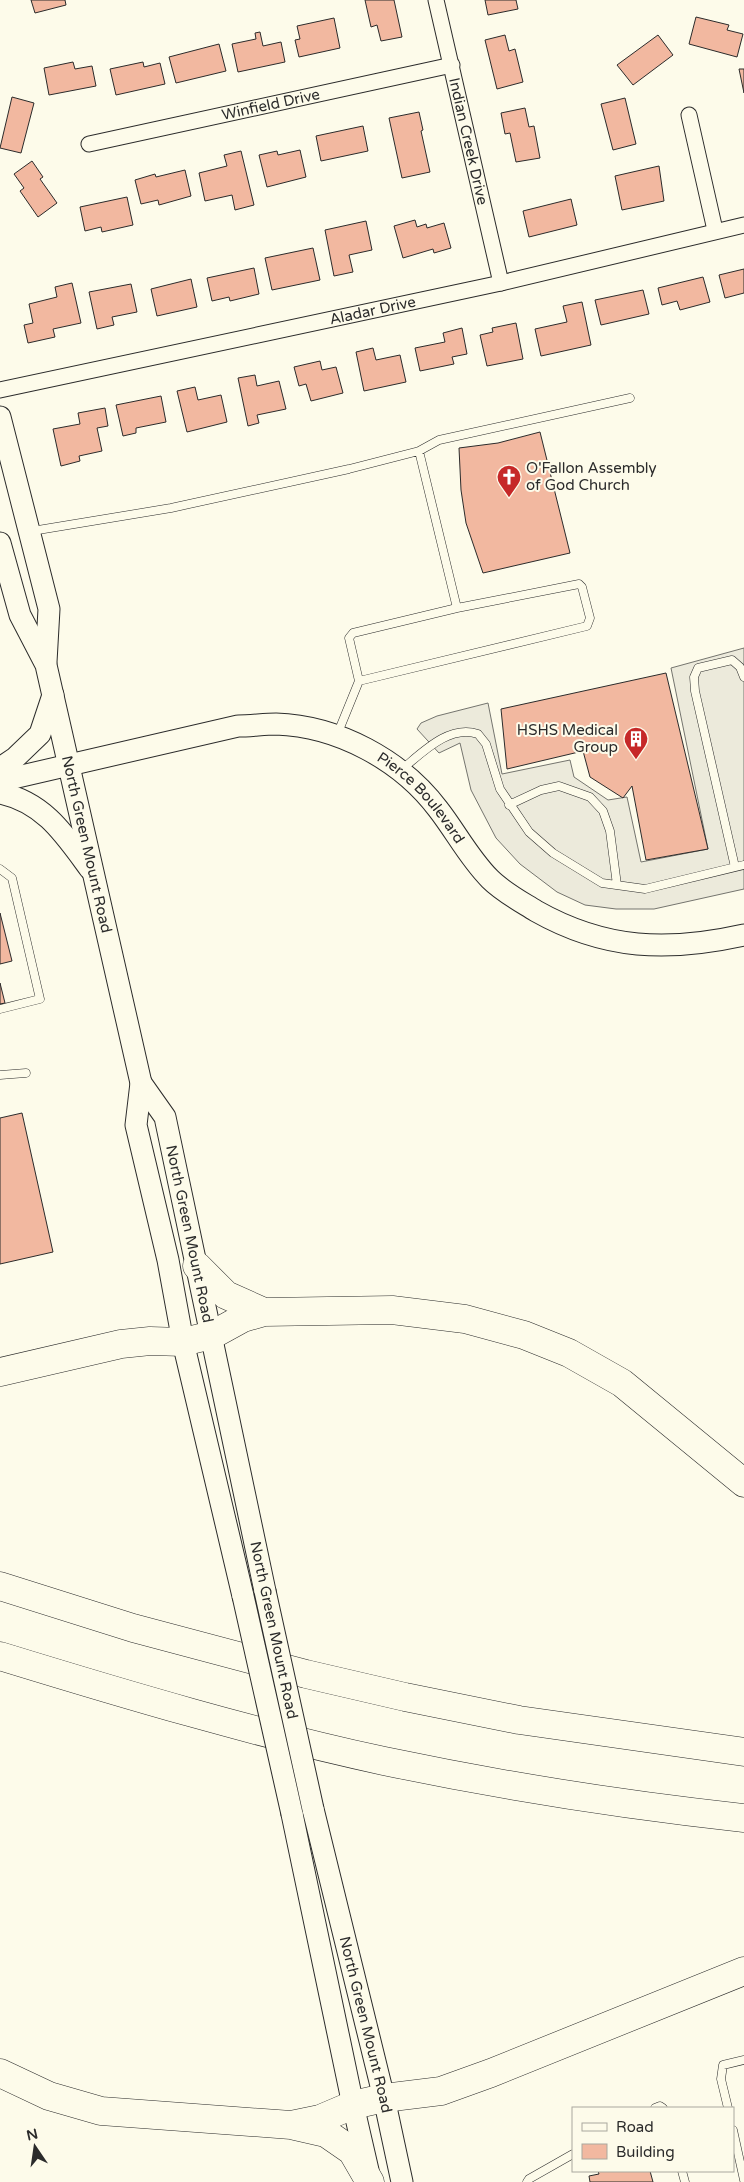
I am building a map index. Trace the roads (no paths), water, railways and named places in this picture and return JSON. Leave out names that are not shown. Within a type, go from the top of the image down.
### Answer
[{"type":"highway","points":[[197,1266],[226,1295],[264,1312]]},
{"type":"highway","points":[[0,1372],[121,1344],[150,1341],[183,1342],[212,1335],[243,1318],[264,1312],[392,1310],[465,1319],[524,1334],[569,1353],[622,1383],[744,1483]]},
{"type":"highway","points":[[0,1586],[142,1631],[288,1670],[405,1698],[519,1720],[744,1752]]},
{"type":"highway","points":[[0,1656],[115,1692],[384,1761],[503,1784],[621,1803],[744,1818]]},
{"type":"highway","points":[[291,2125],[320,2119],[352,2105],[384,2098],[441,2091],[744,1971]]},
{"type":"highway","points":[[0,2073],[49,2096],[101,2111],[291,2125],[326,2133],[352,2151],[371,2182]]},
{"type":"street","name":"Indian Creek Drive","points":[[436,0],[501,283]]},
{"type":"street","name":"Winfield Drive","points":[[89,144],[452,64]]},
{"type":"street","points":[[689,115],[714,230]]},
{"type":"street","name":"Aladar Drive","points":[[0,390],[501,283],[714,230],[744,225]]},
{"type":"street","name":"North Green Mount Road","points":[[0,417],[49,608],[46,665]]},
{"type":"street","name":"North Green Mount Road","points":[[0,543],[20,614],[46,665],[70,765],[141,1083],[136,1125],[168,1260],[183,1342],[244,1596],[292,1814],[352,2105],[371,2182]]},
{"type":"street","points":[[0,768],[15,758],[40,734],[53,694]]},
{"type":"street","name":"Pierce Boulevard","points":[[0,781],[238,726],[277,724],[317,730],[354,743],[388,760],[415,783],[438,808],[474,860],[490,879],[518,900],[562,925],[610,941],[639,945],[706,943],[744,935]]},
{"type":"street","points":[[0,793],[18,797],[41,812],[62,830],[95,876]]},
{"type":"street","name":"North Green Mount Road","points":[[141,1083],[165,1117],[313,1808],[384,2098],[402,2182]]},
{"type":"lane","points":[[29,531],[171,508],[349,469],[419,451],[439,440],[630,398]]},
{"type":"lane","points":[[419,451],[457,608]]},
{"type":"lane","points":[[337,737],[359,681],[349,638],[353,633],[457,608],[579,584],[582,586],[590,618],[587,626],[359,681]]},
{"type":"lane","points":[[735,867],[695,692],[694,677],[698,668],[732,660],[740,667],[744,677]]},
{"type":"lane","points":[[400,771],[437,741],[450,735],[471,732],[478,734],[486,744],[500,789],[529,832],[553,853],[602,883],[645,889],[744,865]]},
{"type":"lane","points":[[509,805],[541,790],[560,786],[590,797],[603,811],[610,831],[617,885]]},
{"type":"lane","points":[[0,869],[12,878],[40,999],[0,1009]]},
{"type":"lane","points":[[0,1076],[26,1073]]},
{"type":"lane","points":[[728,2107],[721,2078],[723,2065],[744,2060]]},
{"type":"lane","points":[[734,2135],[744,2180]]},
{"type":"lane","points":[[527,2182],[529,2179],[572,2155]]},
{"type":"place","name":"O'Fallon Assembly of God Church","points":[[509,498]]},
{"type":"place","name":"HSHS Medical Group","points":[[636,760]]}]
